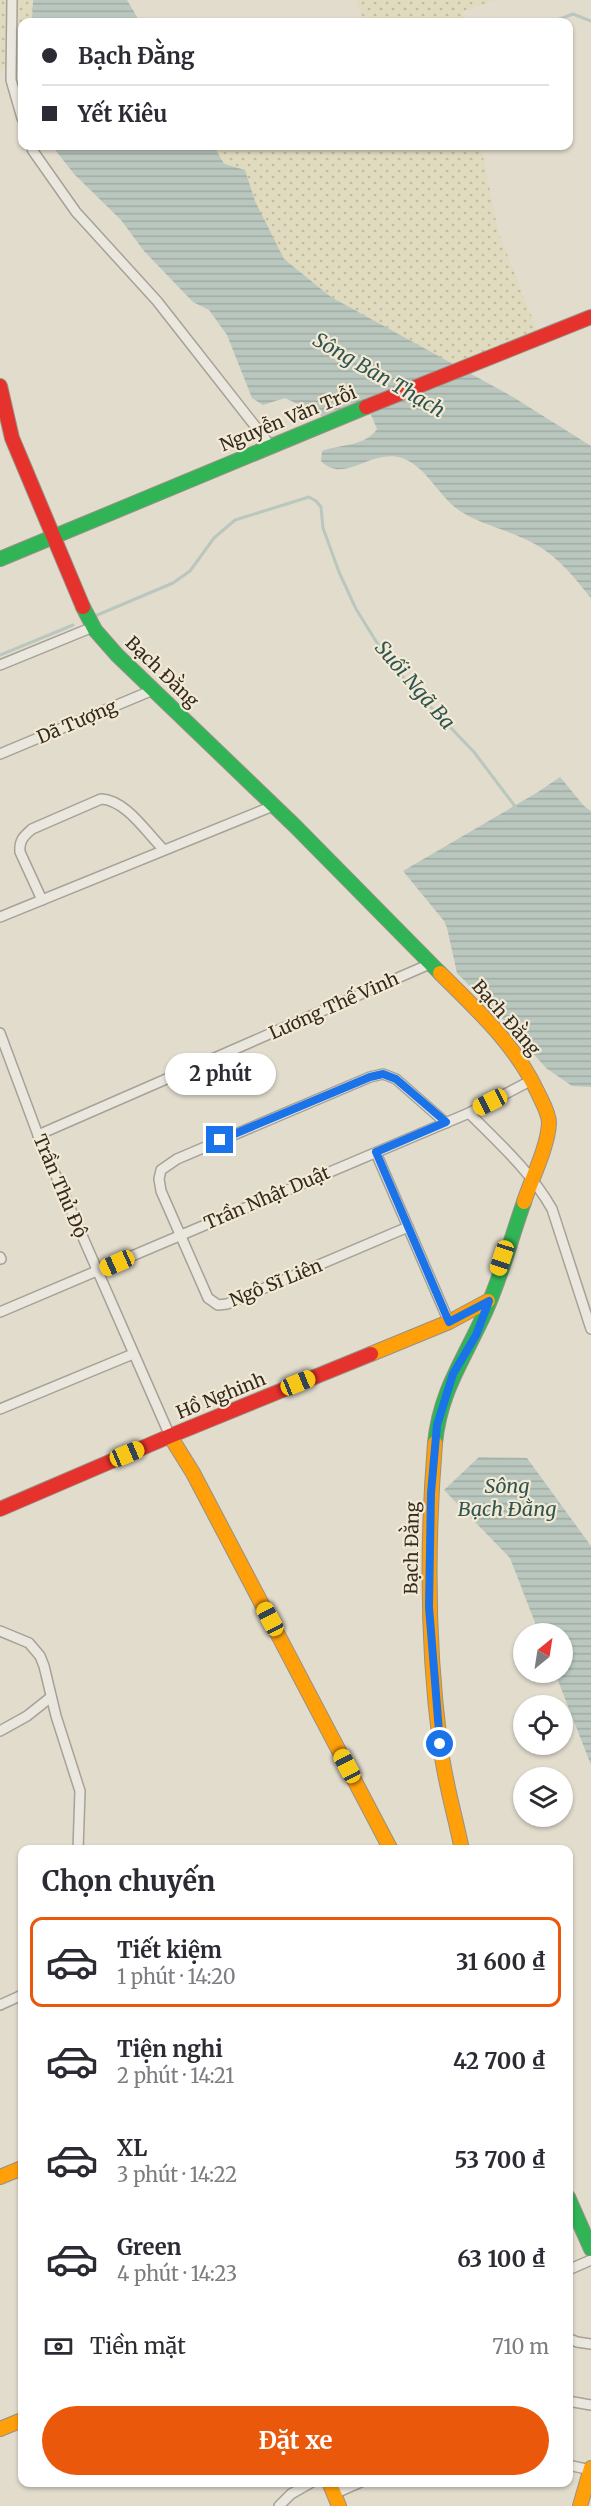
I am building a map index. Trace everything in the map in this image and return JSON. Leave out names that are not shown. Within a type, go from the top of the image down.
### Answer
[{"type":"street","points":[[12,0],[11,80],[18,104]]},
{"type":"street","points":[[33,150],[76,212],[157,301],[270,445]]},
{"type":"street","name":"Nguyễn Văn Trỗi","points":[[0,560],[270,445],[591,317]]},
{"type":"street","name":"Bạch Đằng","points":[[0,386],[5,435],[54,537],[93,627],[117,655],[432,963],[504,1038],[532,1080],[546,1110],[549,1127],[545,1143],[476,1335],[453,1374],[437,1425],[431,1493],[429,1607],[440,1744],[461,1845]]},
{"type":"street","points":[[0,665],[93,627]]},
{"type":"street","name":"Dã Tượng","points":[[0,754],[153,690]]},
{"type":"street","points":[[42,900],[20,852],[20,843],[32,829],[101,800],[111,800],[121,806],[163,849]]},
{"type":"street","points":[[0,918],[163,849],[273,806]]},
{"type":"street","name":"Lương Thế Vinh","points":[[38,1135],[432,963]]},
{"type":"street","name":"Trần Thủ Độ","points":[[0,1033],[38,1135],[96,1272],[170,1436]]},
{"type":"street","points":[[181,1235],[161,1191],[159,1179],[161,1170],[168,1163],[359,1081],[383,1074],[396,1079],[446,1122]]},
{"type":"street","name":"Trần Nhật Duật","points":[[0,1312],[469,1113],[532,1080]]},
{"type":"street","points":[[469,1113],[531,1177],[552,1209],[591,1329]]},
{"type":"street","points":[[376,1152],[449,1322]]},
{"type":"street","name":"Ngô Sĩ Liên","points":[[181,1235],[208,1298],[218,1305],[227,1304],[408,1227]]},
{"type":"street","name":"Hồ Nghinh","points":[[0,1509],[170,1436],[449,1322],[489,1301]]},
{"type":"street","points":[[0,1409],[133,1354]]},
{"type":"street","points":[[170,1436],[193,1473],[388,1845]]},
{"type":"street","points":[[0,1631],[22,1639],[34,1648],[44,1666],[51,1697],[80,1791],[78,1845]]},
{"type":"street","points":[[0,1731],[27,1716],[51,1697]]},
{"type":"street","points":[[0,2005],[18,1997]]},
{"type":"street","points":[[0,2177],[18,2170]]},
{"type":"street","points":[[573,2208],[591,2249]]},
{"type":"street","points":[[573,2268],[591,2260]]},
{"type":"street","points":[[573,2341],[591,2344]]},
{"type":"street","points":[[573,2402],[591,2405]]},
{"type":"street","points":[[0,2429],[18,2422]]},
{"type":"street","points":[[573,2466],[591,2469],[579,2506]]},
{"type":"street","points":[[279,2506],[291,2493],[302,2487]]},
{"type":"street","points":[[334,2494],[350,2487]]},
{"type":"shaded area","points":[[0,0],[32,0],[34,18],[18,18],[18,67],[0,70]]},
{"type":"shaded area","points":[[356,0],[496,0],[463,11],[464,18],[362,18]]},
{"type":"shaded area","points":[[216,150],[482,150],[498,231],[540,338],[461,369],[331,297],[284,259],[255,201],[245,170],[224,164]]},
{"type":"water","points":[[33,0],[127,0],[138,18],[32,18]]},
{"type":"water","name":"Sông Bàn Thạch","points":[[55,150],[216,150],[224,164],[245,170],[255,201],[284,259],[331,297],[513,397],[591,446],[591,598],[549,553],[522,538],[460,511],[411,462],[391,456],[339,469],[330,467],[321,461],[322,451],[359,442],[372,435],[377,429],[365,401],[322,416],[285,398],[263,405],[252,398],[227,335],[209,310],[193,302],[144,251],[121,220],[75,175]]},
{"type":"water","points":[[560,777],[584,806],[591,811],[591,1087],[572,1086],[546,1068],[457,973],[444,921],[403,871]]},
{"type":"water","name":"Sông Bạch Đằng","points":[[479,1457],[527,1458],[591,1546],[591,1765],[573,1719],[573,1695],[564,1695],[559,1683],[573,1683],[573,1623],[535,1623],[510,1558],[444,1490]]},
{"type":"waterway","points":[[562,18],[573,14],[591,21]]},
{"type":"waterway","name":"Suối Ngã Ba","points":[[95,616],[173,583],[190,571],[214,538],[235,520],[309,497],[321,507],[323,528],[339,572],[356,609],[379,646],[406,681],[474,752],[517,809]]},
{"type":"waterway","name":"Suối Ngã Ba","points":[[0,655],[73,625]]},
{"type":"traffic: fast","points":[[0,559],[366,407]]},
{"type":"traffic: fast","points":[[83,607],[95,630],[117,655],[295,826],[440,973]]},
{"type":"traffic: fast","points":[[435,1443],[447,1393],[500,1276],[524,1202]]},
{"type":"traffic: fast","points":[[573,2208],[591,2249]]},
{"type":"traffic: slow","points":[[440,973],[519,1059],[547,1111],[549,1123],[546,1142],[524,1202]]},
{"type":"traffic: slow","points":[[371,1354],[449,1322],[488,1301]]},
{"type":"traffic: slow","points":[[170,1436],[193,1473],[388,1845]]},
{"type":"traffic: slow","points":[[435,1443],[430,1555],[433,1668],[442,1756],[461,1845]]},
{"type":"traffic: slow","points":[[0,2177],[18,2170]]},
{"type":"traffic: slow","points":[[0,2429],[18,2422]]},
{"type":"traffic: slow","points":[[580,2506],[591,2468]]},
{"type":"traffic: slow","points":[[331,2487],[339,2506]]},
{"type":"traffic: jam","points":[[366,407],[591,317]]},
{"type":"traffic: jam","points":[[0,386],[12,438],[83,607]]},
{"type":"traffic: jam","points":[[0,1509],[170,1436],[371,1354]]},
{"type":"route","points":[[220,1140],[370,1077],[383,1074],[396,1079],[446,1122],[376,1152],[449,1322],[489,1301],[476,1335],[453,1374],[437,1425],[431,1493],[429,1607],[440,1744]]}]
